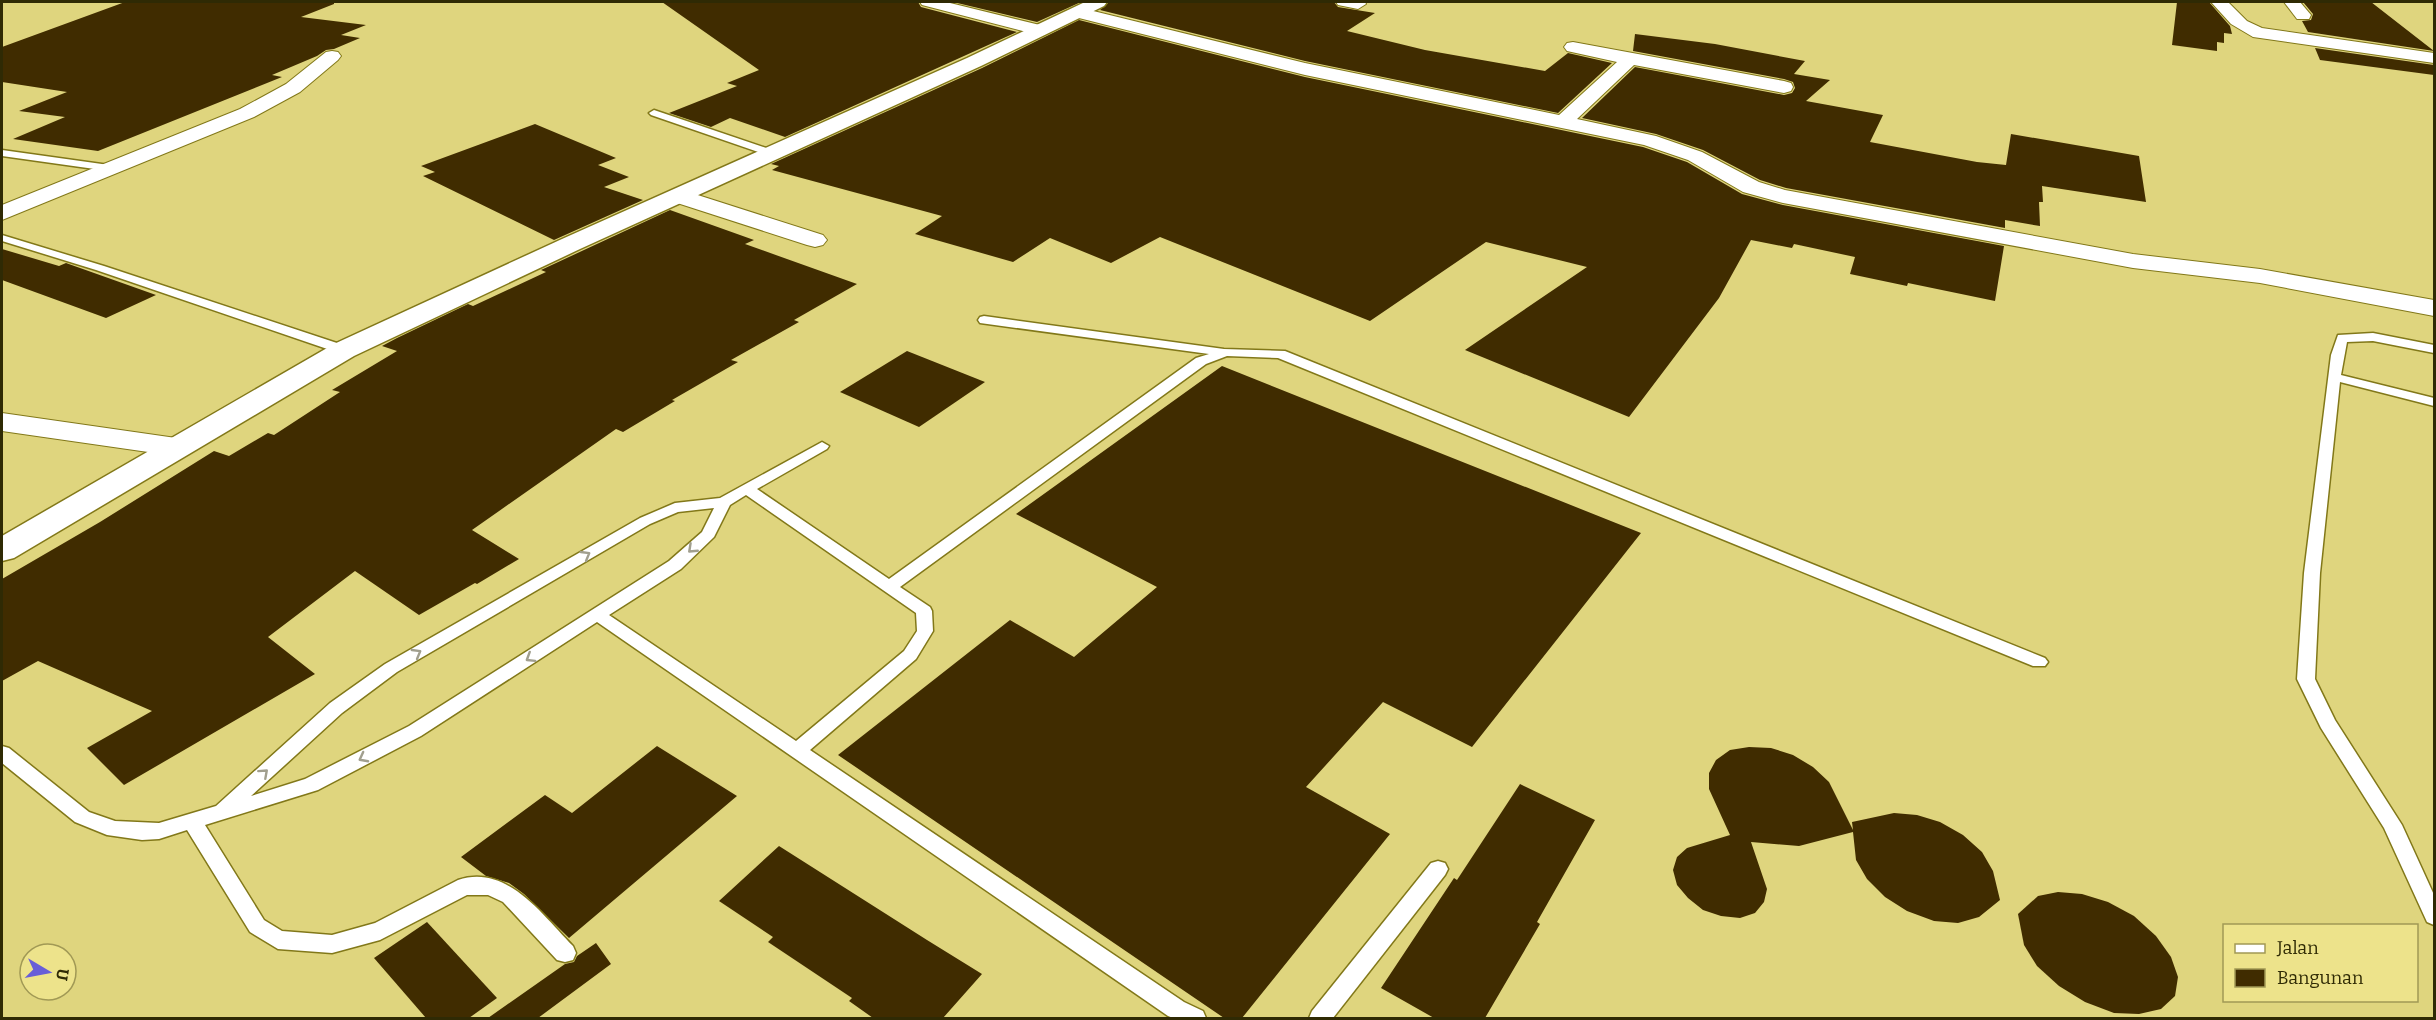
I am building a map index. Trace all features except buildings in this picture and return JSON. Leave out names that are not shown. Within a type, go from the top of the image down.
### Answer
[{"type":"main road","points":[[2,550],[344,350],[974,63],[1087,7]]},
{"type":"street","points":[[927,2],[1038,30]]},
{"type":"street","points":[[2219,2],[2236,22],[2246,29],[2259,33],[2434,58]]},
{"type":"street","points":[[1087,7],[1305,69],[1564,121],[1670,147],[1695,156],[1751,187],[1783,196],[2133,261],[2260,276],[2434,308]]},
{"type":"street","points":[[1573,47],[1784,87]]},
{"type":"street","points":[[2,213],[248,113],[293,88],[332,56]]},
{"type":"street","points":[[1564,121],[1630,59]]},
{"type":"street","points":[[679,196],[815,240]]},
{"type":"street","points":[[2,422],[176,447]]},
{"type":"lane","points":[[654,112],[774,154]]},
{"type":"lane","points":[[2,153],[109,168]]},
{"type":"lane","points":[[2,238],[100,268],[344,350]]},
{"type":"lane","points":[[984,320],[1226,352],[1280,354],[2039,662]]},
{"type":"lane","points":[[2434,349],[2373,337],[2342,338],[2334,377],[2312,573],[2306,679],[2327,723],[2392,825],[2434,916]]},
{"type":"lane","points":[[889,587],[1201,361],[1226,352]]},
{"type":"lane","points":[[2334,377],[2434,402]]},
{"type":"lane","points":[[221,812],[336,708],[391,668],[645,521],[675,508],[724,502],[822,446]]},
{"type":"lane","points":[[748,490],[924,611],[925,631],[910,655],[796,751]]},
{"type":"lane","points":[[2,753],[82,817],[114,829],[142,832],[159,831],[311,785],[415,731],[675,565],[709,534],[724,502]]},
{"type":"lane","points":[[598,615],[1166,1002],[1195,1018]]},
{"type":"lane","points":[[192,821],[257,926],[278,940],[332,944],[380,931],[465,886],[490,887],[510,896],[565,953]]},
{"type":"lane","points":[[1320,1018],[1437,869]]}]
